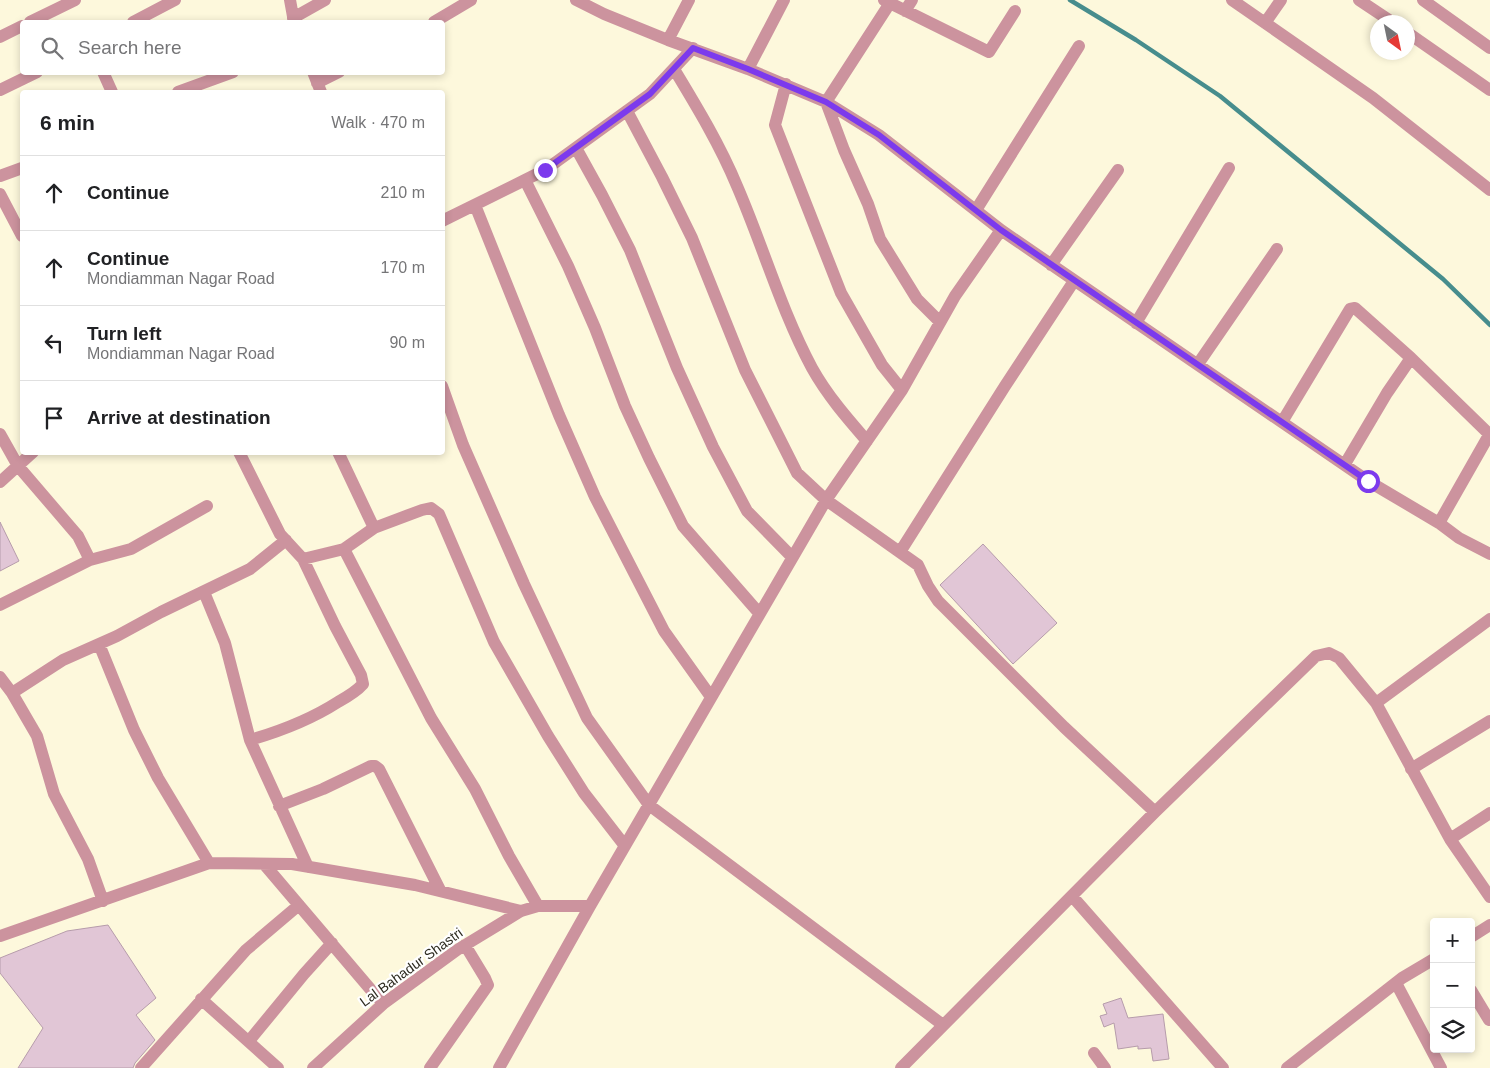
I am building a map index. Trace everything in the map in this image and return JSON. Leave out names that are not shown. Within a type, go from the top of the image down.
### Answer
[{"type":"street","points":[[34,20],[75,0]]},
{"type":"street","points":[[137,20],[175,0]]},
{"type":"street","points":[[290,0],[294,20],[325,0]]},
{"type":"street","points":[[437,20],[471,0]]},
{"type":"street","points":[[668,40],[689,0]]},
{"type":"street","points":[[748,69],[784,0]]},
{"type":"street","points":[[1232,0],[1373,98],[1490,190]]},
{"type":"street","points":[[1265,23],[1281,0]]},
{"type":"street","points":[[1359,0],[1382,15]]},
{"type":"street","points":[[1422,0],[1490,48]]},
{"type":"street","points":[[580,1],[604,14],[786,84],[826,102],[879,135],[1001,230],[1074,281],[1368,481],[1439,523],[1460,538],[1490,554]]},
{"type":"street","points":[[826,102],[887,1],[909,5],[989,52],[1015,11]]},
{"type":"street","points":[[0,37],[20,27]]},
{"type":"street","points":[[1415,38],[1490,90]]},
{"type":"street","points":[[976,210],[1079,46]]},
{"type":"street","points":[[445,220],[545,170],[650,94],[693,48]]},
{"type":"street","points":[[674,69],[706,121],[737,184],[787,314],[812,369],[837,407],[867,441]]},
{"type":"street","points":[[0,90],[30,75]]},
{"type":"street","points":[[104,75],[111,90]]},
{"type":"street","points":[[184,90],[225,75]]},
{"type":"street","points":[[317,83],[333,75]]},
{"type":"street","points":[[786,84],[775,124],[841,292],[882,365],[902,390]]},
{"type":"street","points":[[826,102],[844,150],[868,204],[880,240],[917,299],[940,322]]},
{"type":"street","points":[[627,111],[692,238],[744,370],[798,473],[826,500],[918,565],[938,601],[1064,727],[1155,812]]},
{"type":"street","points":[[576,148],[630,250],[678,368],[713,447],[747,510],[792,557]]},
{"type":"street","points":[[1136,322],[1230,168]]},
{"type":"street","points":[[0,176],[20,169]]},
{"type":"street","points":[[1052,265],[1118,170]]},
{"type":"street","points":[[525,180],[568,266],[648,458],[683,526],[759,614]]},
{"type":"street","points":[[0,194],[20,232]]},
{"type":"street","points":[[475,205],[559,415],[595,497],[664,631],[711,696]]},
{"type":"street","points":[[499,1068],[590,906],[826,500],[902,390],[955,296],[1001,230]]},
{"type":"street","points":[[1198,364],[1277,249]]},
{"type":"street","points":[[900,552],[1074,281]]},
{"type":"street","points":[[1282,422],[1350,309],[1355,308],[1411,358],[1490,435],[1439,523]]},
{"type":"street","points":[[1344,464],[1387,393],[1411,358]]},
{"type":"street","points":[[445,394],[463,445],[512,558],[587,718],[649,805],[944,1025]]},
{"type":"street","points":[[0,434],[18,466],[78,536],[90,560]]},
{"type":"street","points":[[0,482],[30,455]]},
{"type":"street","points":[[240,455],[280,534],[303,558],[335,626],[362,675],[363,684],[358,690],[324,711],[275,733],[250,740]]},
{"type":"street","points":[[339,455],[374,528]]},
{"type":"street","points":[[0,605],[90,560],[131,549],[207,506]]},
{"type":"street","points":[[303,558],[344,549],[374,528],[422,510],[431,508],[439,514],[494,642],[548,736],[584,793],[625,846]]},
{"type":"street","points":[[12,693],[63,660],[250,569],[286,540]]},
{"type":"street","points":[[344,549],[431,718],[476,789],[509,856],[538,906]]},
{"type":"street","points":[[204,592],[225,643],[250,740],[308,866]]},
{"type":"street","points":[[1376,703],[1490,619]]},
{"type":"street","points":[[99,644],[134,730],[158,778],[209,863]]},
{"type":"street","points":[[901,1068],[1155,812],[1316,656],[1329,653],[1339,658],[1376,703],[1450,839],[1490,897]]},
{"type":"street","points":[[0,677],[12,693],[37,736],[54,794],[88,859],[103,901]]},
{"type":"street","points":[[1411,769],[1490,721]]},
{"type":"street","points":[[279,806],[323,789],[371,766],[376,766],[440,890]]},
{"type":"street","points":[[1450,839],[1490,813]]},
{"type":"street","points":[[0,936],[209,863],[292,864],[308,866],[440,890],[521,911]]},
{"type":"street","points":[[264,864],[383,1004]]},
{"type":"street","points":[[1072,896],[1223,1068]]},
{"type":"street","points":[[141,1068],[246,950],[300,905]]},
{"type":"street","name":"Lal Bahadur Shastri","points":[[313,1068],[383,1004],[466,945],[521,911],[538,906],[590,906]]},
{"type":"street","points":[[1475,934],[1490,925]]},
{"type":"street","points":[[249,1041],[280,1001],[332,943]]},
{"type":"street","points":[[430,1068],[488,985],[486,978],[466,945]]},
{"type":"street","points":[[1287,1068],[1396,983],[1430,962]]},
{"type":"street","points":[[1396,983],[1442,1068]]},
{"type":"street","points":[[1475,997],[1488,1020],[1490,1019]]},
{"type":"street","points":[[201,999],[278,1068]]},
{"type":"street","points":[[1094,1053],[1106,1068]]},
{"type":"building","points":[[0,522],[19,561],[0,571]]},
{"type":"building","points":[[983,544],[1057,623],[1013,664],[940,585]]},
{"type":"building","points":[[108,925],[156,998],[136,1015],[155,1040],[135,1063],[133,1068],[18,1068],[43,1028],[0,973],[0,958],[67,931]]},
{"type":"building","points":[[1121,998],[1128,1018],[1163,1014],[1169,1059],[1153,1061],[1151,1048],[1138,1049],[1138,1046],[1118,1049],[1114,1023],[1104,1027],[1100,1016],[1107,1014],[1103,1004]]},
{"type":"waterway","points":[[1070,0],[1136,40],[1220,96],[1443,279],[1490,325]]},
{"type":"route","points":[[545,170],[650,94],[693,48],[786,84],[826,102],[879,135],[1001,230],[1368,481]]}]
